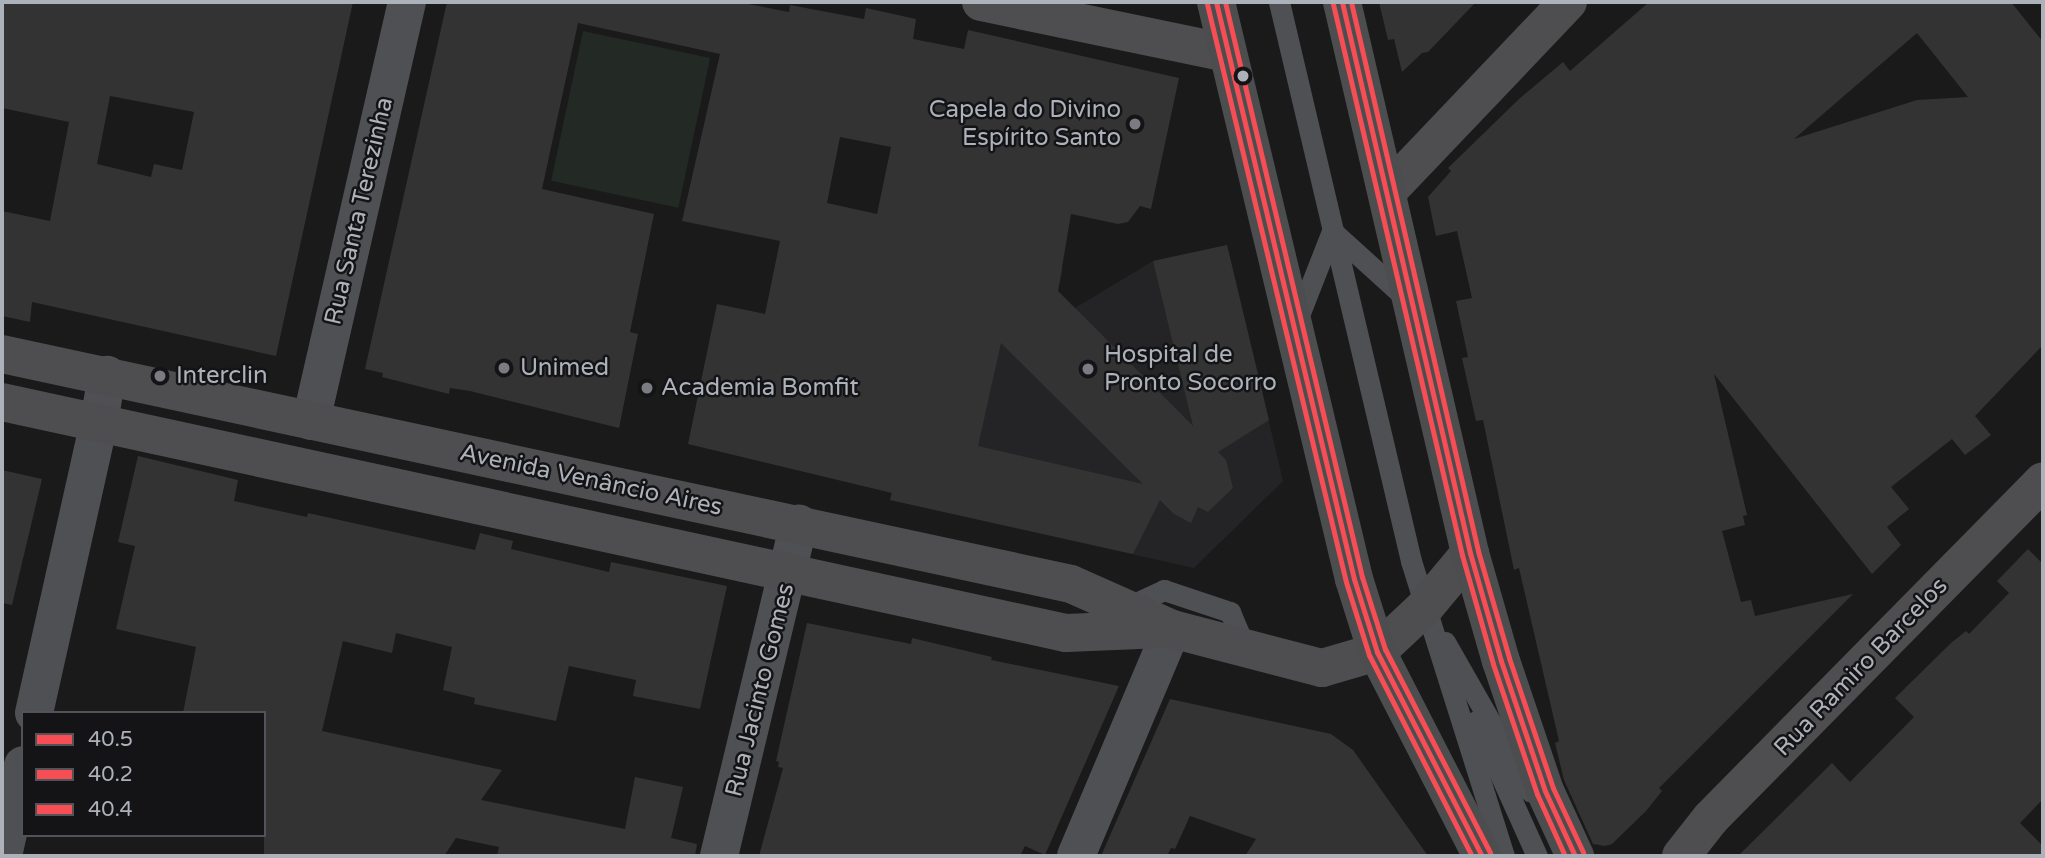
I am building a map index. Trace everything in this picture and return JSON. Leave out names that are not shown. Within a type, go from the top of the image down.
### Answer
[{"type":"main road","points":[[981,2],[1035,7],[1228,53]]},
{"type":"main road","points":[[1216,2],[1354,579],[1377,652],[1482,856]]},
{"type":"main road","points":[[1342,2],[1470,553],[1501,661],[1541,778],[1575,856]]},
{"type":"main road","points":[[1388,191],[1568,2]]},
{"type":"main road","name":"Avenida Venâncio Aires","points":[[2,354],[1071,584],[1172,629],[1322,668],[1377,652],[1425,607],[1470,553]]},
{"type":"main road","name":"Avenida Venâncio Aires","points":[[2,402],[1066,633],[1172,629]]},
{"type":"main road","name":"Rua Ramiro Barcelos","points":[[1681,856],[1711,818],[2043,481]]},
{"type":"street","name":"Rua Santa Terezinha","points":[[311,421],[407,2]]},
{"type":"street","points":[[34,711],[99,422],[107,375]]},
{"type":"street","name":"Rua Jacinto Gomes","points":[[719,856],[799,524]]},
{"type":"street","points":[[1076,856],[1172,629]]},
{"type":"street","points":[[2,856],[21,774]]},
{"type":"lane","points":[[1279,2],[1332,231],[1425,607],[1504,856]]},
{"type":"lane","points":[[1332,231],[1414,306]]},
{"type":"lane","points":[[1294,327],[1332,231]]},
{"type":"lane","points":[[1125,608],[1164,590],[1230,612],[1245,648]]},
{"type":"lane","points":[[1425,607],[1537,856]]},
{"type":"lane","points":[[1425,607],[1567,856]]},
{"type":"shaded area","points":[[583,31],[710,58],[678,208],[551,181]]},
{"type":"shaded area","name":"Hospital de Pronto Socorro","points":[[947,242],[1063,269],[1056,300],[1075,308],[1153,261],[1227,245],[1283,481],[1194,568],[890,500]]},
{"type":"building","points":[[2,2],[353,2],[276,356],[32,302],[30,322],[2,316],[2,211],[50,221],[69,122],[2,108]],"holes":[[[110,96],[194,112],[182,170],[154,164],[151,177],[97,164]]]},
{"type":"building","points":[[447,2],[738,2],[789,12],[790,5],[864,19],[866,8],[916,19],[913,39],[964,49],[968,30],[1179,78],[1151,209],[1140,206],[1128,222],[1118,224],[1071,214],[1058,291],[1193,426],[1153,261],[1227,245],[1269,420],[1218,452],[1226,460],[1233,488],[1208,512],[1198,507],[1191,523],[1174,514],[1160,500],[1133,554],[890,500],[892,493],[688,444],[717,304],[765,314],[780,241],[682,221],[720,54],[578,23],[542,189],[654,214],[630,332],[638,334],[619,428],[470,391],[450,388],[449,394],[382,377],[383,373],[365,369]],"holes":[[[840,137],[891,147],[877,214],[827,203]],[[1001,343],[1143,484],[978,446]]]},
{"type":"building","points":[[1379,2],[1476,2],[1428,52],[1422,53],[1402,72],[1394,39],[1388,40]]},
{"type":"building","points":[[1649,2],[2011,2],[2043,42],[2043,345],[1975,416],[1991,435],[1965,455],[1952,439],[1891,487],[1909,509],[1887,527],[1901,545],[1872,574],[1714,374],[1747,515],[1743,516],[1745,525],[1722,531],[1741,602],[1751,600],[1755,616],[1853,594],[1659,788],[1662,791],[1646,811],[1612,844],[1605,846],[1593,844],[1564,780],[1555,743],[1559,741],[1519,568],[1514,570],[1483,420],[1476,421],[1462,358],[1468,357],[1456,301],[1472,298],[1457,231],[1436,236],[1428,197],[1451,171],[1448,168],[1519,99],[1563,62],[1570,71]],"holes":[[[1917,33],[1968,97],[1917,100],[1794,139]]]},
{"type":"building","points":[[138,456],[238,480],[234,501],[307,517],[308,513],[475,550],[480,533],[513,541],[511,549],[609,572],[611,562],[727,586],[700,709],[633,696],[636,680],[569,666],[556,721],[474,704],[475,698],[443,690],[452,647],[396,633],[392,653],[343,641],[322,731],[502,770],[481,800],[625,829],[635,777],[683,787],[671,838],[697,844],[695,856],[497,856],[499,847],[456,838],[444,856],[264,856],[266,711],[183,711],[196,647],[116,629],[135,546],[118,542]]},
{"type":"building","points":[[2,470],[42,479],[12,605],[2,603]]},
{"type":"building","points":[[2028,549],[2043,564],[2043,799],[2020,823],[2043,846],[2043,856],[1738,856],[1832,763],[1850,782],[1914,717],[1895,698],[1951,643],[1966,631],[1969,634],[2009,593],[1997,581]]},
{"type":"building","points":[[807,623],[911,644],[912,638],[992,657],[991,660],[1119,686],[1045,855],[1025,846],[1020,856],[759,856],[783,768],[778,767],[779,762],[776,761]]},
{"type":"building","points":[[1170,699],[1331,734],[1353,750],[1428,856],[1245,856],[1256,839],[1190,816],[1175,849],[1171,848],[1167,856],[1101,856]]},
{"type":"transit line","name":"40.5","points":[[1216,2],[1354,579],[1377,652],[1482,856]]},
{"type":"transit line","name":"40.4","points":[[1225,2],[1362,577],[1385,649],[1490,852]]},
{"type":"transit line","name":"40.5","points":[[1342,2],[1470,553],[1501,661],[1545,791],[1575,856]]},
{"type":"transit line","name":"40.4","points":[[1351,2],[1478,551],[1509,658],[1553,788],[1583,852]]},
{"type":"transit line","name":"40.2","points":[[1207,4],[1346,582],[1369,655],[1472,856]]},
{"type":"transit line","name":"40.2","points":[[1333,4],[1462,555],[1493,664],[1537,794],[1565,856]]},
{"type":"place","name":"Capela do Divino Espírito Santo","points":[[1135,124]]},
{"type":"place","name":"Unimed","points":[[504,368]]},
{"type":"place","name":"Hospital de Pronto Socorro","points":[[1088,369]]},
{"type":"place","name":"Interclin","points":[[160,376]]},
{"type":"place","name":"Academia Bomfit","points":[[647,388]]}]
